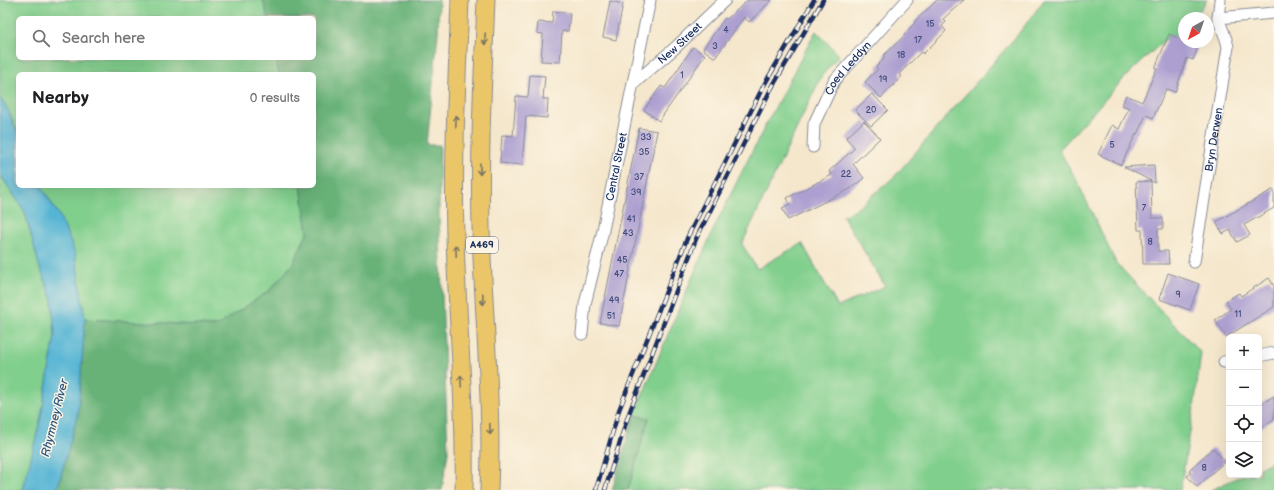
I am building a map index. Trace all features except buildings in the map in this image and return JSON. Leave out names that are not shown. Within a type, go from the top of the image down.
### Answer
[{"type":"main road","name":"A469","points":[[460,0],[454,171],[455,236],[463,415],[464,490]]},
{"type":"main road","name":"A469","points":[[486,0],[480,151],[480,190],[490,438],[489,490]]},
{"type":"street","name":"Central Street","points":[[582,334],[586,304],[602,235],[650,0]]},
{"type":"street","name":"New Street","points":[[632,84],[676,47],[725,0]]},
{"type":"street","name":"Coed Leddyn","points":[[813,147],[814,124],[834,81],[906,0]]},
{"type":"street","points":[[1220,0],[1218,18],[1274,13]]},
{"type":"street","name":"Bryn Derwen","points":[[1194,262],[1228,47],[1218,18]]},
{"type":"street","points":[[1262,355],[1274,353]]},
{"type":"green space","points":[[0,0],[263,0],[267,16],[16,16],[16,60],[276,60],[279,72],[16,72],[16,129],[8,110],[0,98]]},
{"type":"green space","points":[[263,0],[439,0],[438,33],[427,145],[440,145],[439,213],[448,452],[442,490],[57,490],[78,413],[85,319],[217,326],[270,290],[292,265],[308,232],[301,188],[316,188],[316,72],[279,72],[276,60],[316,60],[316,16],[267,16]]},
{"type":"green space","points":[[1044,0],[1207,0],[1198,12],[1178,12],[1178,35],[1168,37],[1129,73],[1059,150],[1077,181],[1116,263],[1201,353],[1194,408],[1180,490],[628,490],[649,418],[634,415],[718,220],[816,31],[839,55],[821,77],[742,244],[757,269],[802,243],[838,307],[885,286],[843,216],[859,207],[895,176],[1020,32]]},
{"type":"green space","points":[[0,174],[25,212],[39,265],[52,299],[55,336],[41,417],[23,490],[0,490]]},
{"type":"green space","points":[[42,188],[301,188],[308,232],[292,265],[270,290],[217,326],[85,319],[75,253],[60,217]]},
{"type":"green space","points":[[634,415],[649,418],[628,490],[612,490]]},
{"type":"green space","points":[[1274,461],[1274,490],[1211,490],[1237,478],[1262,478],[1262,467]]},
{"type":"water","name":"Rhymney River","points":[[0,98],[8,110],[16,129],[16,188],[42,188],[60,217],[75,253],[85,319],[78,413],[57,490],[23,490],[41,417],[55,336],[52,299],[39,265],[25,212],[0,174]]},
{"type":"railway","points":[[596,490],[619,410],[688,236],[764,85],[814,0]]},
{"type":"railway","points":[[605,490],[628,416],[696,239],[771,89],[823,0]]}]
